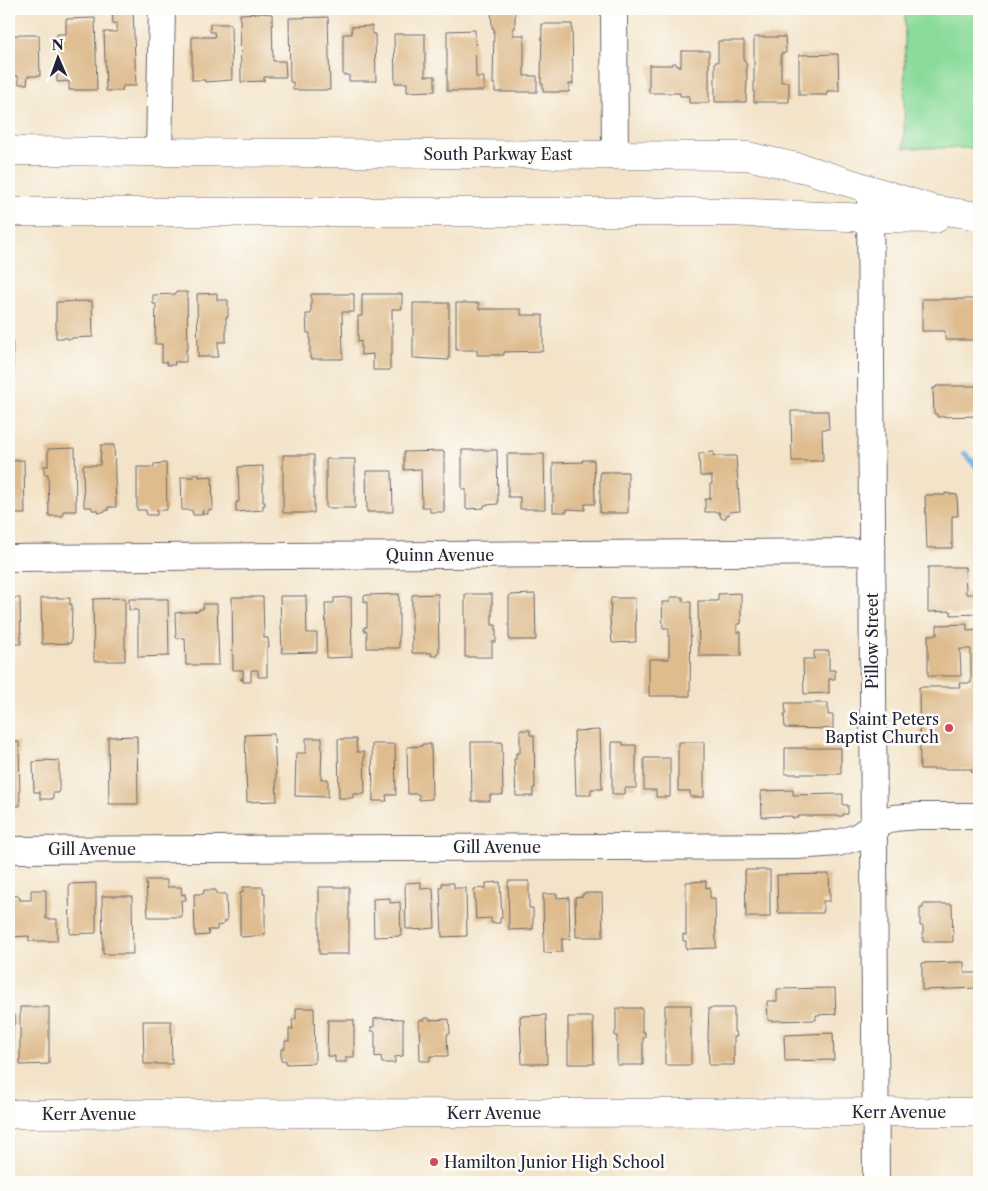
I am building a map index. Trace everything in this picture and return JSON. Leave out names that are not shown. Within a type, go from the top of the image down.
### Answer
[{"type":"main road","name":"South Parkway East","points":[[9,151],[747,156],[806,169],[932,209],[979,218]]},
{"type":"main road","name":"South Parkway East","points":[[9,212],[726,212],[870,218],[979,218]]},
{"type":"main road","name":"Kerr Avenue","points":[[9,1114],[979,1112]]},
{"type":"street","points":[[159,152],[162,9]]},
{"type":"street","points":[[614,9],[615,154]]},
{"type":"street","name":"Pillow Street","points":[[870,190],[876,1182]]},
{"type":"street","name":"Quinn Avenue","points":[[9,558],[871,552]]},
{"type":"street","name":"Gill Avenue","points":[[9,850],[796,846],[838,843],[857,837],[873,826],[894,818],[979,816]]},
{"type":"green space","points":[[905,9],[979,9],[979,148],[904,148]]},
{"type":"building","points":[[112,9],[133,9],[136,86],[123,86],[122,91],[106,91],[104,32],[117,32],[117,23],[113,24]]},
{"type":"building","points":[[491,9],[515,9],[513,35],[524,35],[524,76],[537,76],[537,92],[495,92],[495,84],[493,84],[494,28],[492,28]]},
{"type":"building","points":[[240,14],[272,14],[273,61],[285,61],[286,77],[264,77],[264,81],[241,82]]},
{"type":"building","points":[[328,17],[330,90],[293,90],[293,82],[290,82],[289,18]]},
{"type":"building","points":[[95,18],[97,90],[69,90],[69,81],[57,82],[57,34],[66,34],[66,19]]},
{"type":"building","points":[[210,24],[231,24],[232,80],[205,82],[205,80],[192,80],[192,37],[215,37],[214,32],[210,32]]},
{"type":"building","points":[[542,24],[572,24],[573,84],[569,84],[569,92],[543,92],[543,84],[541,84]]},
{"type":"building","points":[[372,26],[372,34],[375,34],[376,81],[349,81],[349,75],[343,75],[343,34],[352,34],[351,27]]},
{"type":"building","points":[[475,30],[476,77],[484,77],[484,91],[447,91],[447,31]]},
{"type":"building","points":[[394,34],[425,34],[425,76],[435,76],[435,91],[407,92],[407,83],[395,83]]},
{"type":"building","points":[[9,35],[39,35],[40,76],[28,76],[27,84],[19,84],[18,76],[9,76]]},
{"type":"building","points":[[754,37],[785,37],[786,53],[781,53],[781,82],[789,82],[789,102],[754,102]]},
{"type":"building","points":[[718,41],[744,41],[744,61],[746,61],[747,80],[746,102],[715,102],[715,62],[718,62]]},
{"type":"building","points":[[681,51],[709,51],[709,103],[689,103],[689,96],[680,96],[680,93],[649,93],[649,65],[672,65],[672,63],[676,63],[677,66],[681,66]]},
{"type":"building","points":[[838,54],[839,91],[827,91],[827,95],[799,95],[799,55]]},
{"type":"building","points":[[176,292],[187,292],[188,349],[186,349],[186,362],[174,362],[175,365],[167,365],[167,362],[162,362],[162,344],[155,344],[156,304],[153,304],[153,295],[176,294]]},
{"type":"building","points":[[217,293],[217,300],[228,300],[226,342],[218,342],[218,357],[198,357],[197,294]]},
{"type":"building","points":[[311,294],[354,294],[354,312],[342,312],[343,359],[310,359],[310,333],[307,333],[306,314],[311,314]]},
{"type":"building","points":[[362,294],[402,294],[402,309],[392,309],[392,355],[390,355],[390,370],[373,370],[373,354],[361,355],[361,341],[358,342],[358,316],[362,316]]},
{"type":"building","points":[[922,299],[979,299],[979,340],[945,340],[945,331],[922,331]]},
{"type":"building","points":[[92,301],[93,337],[56,338],[56,302]]},
{"type":"building","points":[[413,303],[449,303],[449,360],[413,358]]},
{"type":"building","points":[[456,303],[479,303],[479,309],[521,309],[521,315],[543,315],[543,351],[504,352],[504,355],[477,355],[477,350],[456,350]]},
{"type":"building","points":[[9,304],[12,304],[13,369],[9,369]]},
{"type":"building","points":[[936,386],[976,386],[977,416],[937,417],[937,414],[934,414],[933,388],[936,388]]},
{"type":"building","points":[[791,411],[828,411],[829,429],[822,429],[823,461],[792,461]]},
{"type":"building","points":[[101,445],[114,445],[116,507],[108,507],[108,510],[99,513],[98,510],[92,510],[92,507],[84,507],[83,465],[100,465]]},
{"type":"building","points":[[75,448],[76,511],[63,511],[63,516],[49,516],[48,474],[44,474],[44,466],[48,466],[48,449]]},
{"type":"building","points":[[462,450],[497,450],[498,504],[484,505],[484,508],[466,509],[466,489],[462,489]]},
{"type":"building","points":[[444,451],[444,512],[430,512],[430,507],[422,507],[421,469],[404,470],[404,452]]},
{"type":"building","points":[[714,452],[713,456],[736,456],[740,511],[729,512],[726,518],[721,518],[719,512],[705,512],[705,499],[710,499],[712,476],[700,476],[699,453]]},
{"type":"building","points":[[507,454],[544,454],[545,509],[520,509],[520,497],[508,497]]},
{"type":"building","points":[[283,455],[314,455],[314,513],[283,513]]},
{"type":"building","points":[[326,459],[355,459],[355,508],[326,508]]},
{"type":"building","points":[[24,460],[25,514],[9,514],[9,461]]},
{"type":"building","points":[[582,460],[594,460],[595,504],[585,504],[585,510],[567,509],[567,512],[553,512],[553,463],[583,462]]},
{"type":"building","points":[[166,463],[167,510],[157,510],[157,515],[147,515],[146,510],[137,510],[137,467],[154,467],[154,464]]},
{"type":"building","points":[[263,466],[263,502],[265,502],[265,505],[263,505],[263,510],[236,512],[236,502],[239,502],[238,467]]},
{"type":"building","points":[[366,471],[392,471],[393,512],[367,512]]},
{"type":"building","points":[[600,472],[628,472],[628,513],[600,513]]},
{"type":"building","points":[[194,474],[199,474],[199,477],[212,476],[213,510],[208,510],[208,514],[202,514],[203,510],[201,515],[193,515],[192,510],[182,510],[181,477],[194,477]]},
{"type":"building","points":[[945,493],[957,495],[958,516],[952,516],[952,548],[927,548],[925,495],[945,495]]},
{"type":"building","points":[[928,567],[965,567],[966,594],[979,594],[979,614],[951,615],[951,611],[928,612]]},
{"type":"building","points":[[741,593],[741,624],[737,624],[737,632],[741,632],[741,656],[699,656],[698,601],[718,601],[718,594]]},
{"type":"building","points":[[399,594],[399,648],[367,648],[367,631],[364,631],[364,627],[367,627],[367,602],[364,602],[364,596]]},
{"type":"building","points":[[438,594],[439,653],[437,653],[437,656],[431,656],[432,653],[412,653],[412,595]]},
{"type":"building","points":[[465,594],[492,594],[492,625],[496,625],[496,642],[492,642],[492,657],[465,657]]},
{"type":"building","points":[[535,594],[536,640],[509,640],[509,595]]},
{"type":"building","points":[[280,596],[306,596],[307,633],[317,633],[317,652],[282,653]]},
{"type":"building","points":[[232,597],[263,597],[264,638],[268,638],[269,647],[267,647],[267,677],[258,677],[258,670],[251,670],[251,682],[243,682],[241,678],[243,678],[243,670],[233,670]]},
{"type":"building","points":[[351,597],[352,657],[327,658],[325,603],[334,603],[334,598]]},
{"type":"building","points":[[670,597],[683,597],[683,602],[691,602],[690,696],[649,696],[649,659],[669,659],[669,628],[663,628],[662,602],[670,602]]},
{"type":"building","points":[[9,598],[20,598],[21,644],[9,644]]},
{"type":"building","points":[[41,598],[70,598],[70,605],[72,604],[71,643],[42,644]]},
{"type":"building","points":[[125,598],[125,661],[94,661],[93,599]]},
{"type":"building","points":[[611,598],[635,598],[636,642],[612,643]]},
{"type":"building","points":[[129,599],[168,599],[169,656],[138,657],[138,610],[129,610]]},
{"type":"building","points":[[203,604],[217,604],[219,665],[186,665],[185,638],[176,638],[175,613],[199,611],[199,609],[203,609]]},
{"type":"building","name":"Saint Peters Baptist Church","points":[[967,624],[967,631],[979,630],[979,773],[972,773],[971,769],[920,769],[919,687],[960,687],[959,683],[971,683],[971,649],[960,649],[961,676],[928,676],[928,635],[937,635],[937,625]]},
{"type":"building","points":[[814,651],[829,651],[829,670],[835,670],[835,679],[829,679],[829,693],[804,694],[803,659],[814,659]]},
{"type":"building","points":[[785,703],[828,703],[828,715],[833,715],[833,729],[785,728]]},
{"type":"building","points":[[520,730],[530,730],[530,735],[534,735],[535,788],[533,788],[533,796],[516,796],[514,759],[516,759],[516,753],[520,753]]},
{"type":"building","points":[[600,730],[602,789],[591,789],[591,795],[576,795],[574,731]]},
{"type":"building","points":[[274,734],[277,801],[247,802],[245,735]]},
{"type":"building","points":[[137,736],[138,804],[109,804],[108,737]]},
{"type":"building","points":[[306,738],[322,738],[321,779],[328,779],[328,797],[295,796],[296,753],[306,753]]},
{"type":"building","points":[[338,739],[356,739],[357,752],[364,752],[365,794],[353,794],[353,798],[339,798]]},
{"type":"building","points":[[9,742],[19,742],[20,806],[9,806]]},
{"type":"building","points":[[471,742],[502,742],[503,795],[490,795],[490,801],[472,801]]},
{"type":"building","points":[[612,742],[623,742],[623,745],[636,745],[636,788],[625,788],[625,794],[612,794]]},
{"type":"building","points":[[678,742],[704,742],[704,797],[690,797],[690,791],[678,791]]},
{"type":"building","points":[[372,744],[395,744],[396,795],[386,795],[387,801],[373,801]]},
{"type":"building","points":[[422,744],[431,744],[432,799],[419,800],[419,794],[408,794],[407,747],[422,746]]},
{"type":"building","points":[[785,748],[841,748],[841,774],[785,774]]},
{"type":"building","points":[[644,758],[670,758],[670,797],[656,797],[656,790],[644,790]]},
{"type":"building","points":[[45,760],[59,761],[59,793],[53,793],[53,799],[40,799],[40,792],[34,792],[33,762]]},
{"type":"building","points":[[793,790],[793,795],[843,794],[843,805],[848,805],[848,814],[843,814],[843,816],[798,816],[798,818],[792,818],[792,816],[762,817],[761,791]]},
{"type":"building","points":[[745,870],[770,870],[770,917],[746,917]]},
{"type":"building","points":[[829,874],[830,901],[823,901],[823,913],[778,913],[777,875]]},
{"type":"building","points":[[146,880],[167,880],[167,887],[181,887],[182,895],[185,894],[186,900],[181,900],[182,917],[148,917]]},
{"type":"building","points":[[508,881],[529,881],[529,908],[533,908],[533,929],[509,930]]},
{"type":"building","points":[[706,881],[706,888],[710,887],[710,898],[715,898],[716,948],[686,949],[686,941],[683,941],[683,934],[686,935],[686,882]]},
{"type":"building","points":[[421,882],[421,889],[433,888],[435,928],[406,929],[405,883]]},
{"type":"building","points":[[500,882],[502,918],[500,918],[500,923],[491,923],[491,918],[476,919],[474,889],[486,888],[486,883]]},
{"type":"building","points":[[96,883],[96,933],[70,934],[69,884]]},
{"type":"building","points":[[442,883],[454,883],[454,888],[466,888],[467,936],[442,937],[440,887],[442,887]]},
{"type":"building","points":[[243,887],[263,887],[263,893],[265,893],[265,935],[242,937],[240,935],[240,893],[243,892]]},
{"type":"building","points":[[319,887],[349,887],[349,954],[319,954]]},
{"type":"building","points":[[31,890],[46,890],[46,919],[57,919],[57,941],[29,941],[29,936],[10,937],[9,895],[19,896],[20,900],[31,900]]},
{"type":"building","points":[[204,890],[216,890],[216,894],[226,894],[227,921],[224,921],[223,925],[217,926],[217,930],[208,930],[209,935],[195,936],[194,894],[203,894]]},
{"type":"building","points":[[583,893],[602,893],[603,937],[576,937],[575,897],[583,896]]},
{"type":"building","points":[[543,894],[557,894],[557,898],[569,897],[570,939],[562,939],[562,952],[544,953]]},
{"type":"building","points":[[102,896],[132,896],[133,954],[103,954]]},
{"type":"building","points":[[390,898],[390,903],[400,902],[401,936],[374,937],[373,899]]},
{"type":"building","points":[[923,904],[952,904],[953,942],[923,942],[923,926],[920,926],[920,908],[923,908]]},
{"type":"building","points":[[964,962],[964,973],[979,973],[979,988],[922,990],[922,963]]},
{"type":"building","points":[[835,988],[836,1014],[816,1015],[816,1020],[768,1020],[767,1001],[777,1001],[777,989]]},
{"type":"building","points":[[665,1005],[691,1005],[691,1065],[665,1065]]},
{"type":"building","points":[[20,1007],[49,1007],[49,1064],[20,1065]]},
{"type":"building","points":[[296,1008],[314,1008],[315,1063],[286,1064],[286,1060],[281,1061],[281,1049],[285,1049],[285,1041],[289,1041],[289,1029],[293,1029],[292,1020],[296,1019]]},
{"type":"building","points":[[616,1008],[642,1008],[642,1032],[645,1032],[645,1038],[643,1038],[643,1065],[617,1065]]},
{"type":"building","points":[[709,1008],[734,1008],[734,1032],[736,1032],[737,1037],[734,1037],[734,1065],[709,1065]]},
{"type":"building","points":[[9,1013],[13,1013],[13,1017],[15,1016],[15,1024],[13,1024],[13,1064],[9,1064]]},
{"type":"building","points":[[546,1015],[547,1064],[522,1064],[520,1016]]},
{"type":"building","points":[[568,1017],[593,1017],[594,1064],[568,1064]]},
{"type":"building","points":[[424,1018],[429,1018],[429,1020],[449,1019],[450,1034],[447,1034],[448,1056],[430,1056],[430,1061],[420,1061],[419,1020],[424,1020]]},
{"type":"building","points":[[374,1019],[403,1019],[403,1056],[395,1057],[395,1063],[382,1063],[381,1056],[375,1057],[375,1033],[371,1031],[371,1027],[374,1027]]},
{"type":"building","points":[[328,1020],[354,1020],[354,1057],[346,1057],[346,1062],[335,1062],[335,1056],[327,1056]]},
{"type":"building","points":[[143,1021],[171,1021],[172,1064],[144,1064]]},
{"type":"building","points":[[833,1033],[834,1060],[785,1061],[784,1035]]},
{"type":"waterway","points":[[965,454],[979,469]]},
{"type":"place","name":"Saint Peters Baptist Church","points":[[949,728]]},
{"type":"place","name":"Hamilton Junior High School","points":[[434,1162]]}]
